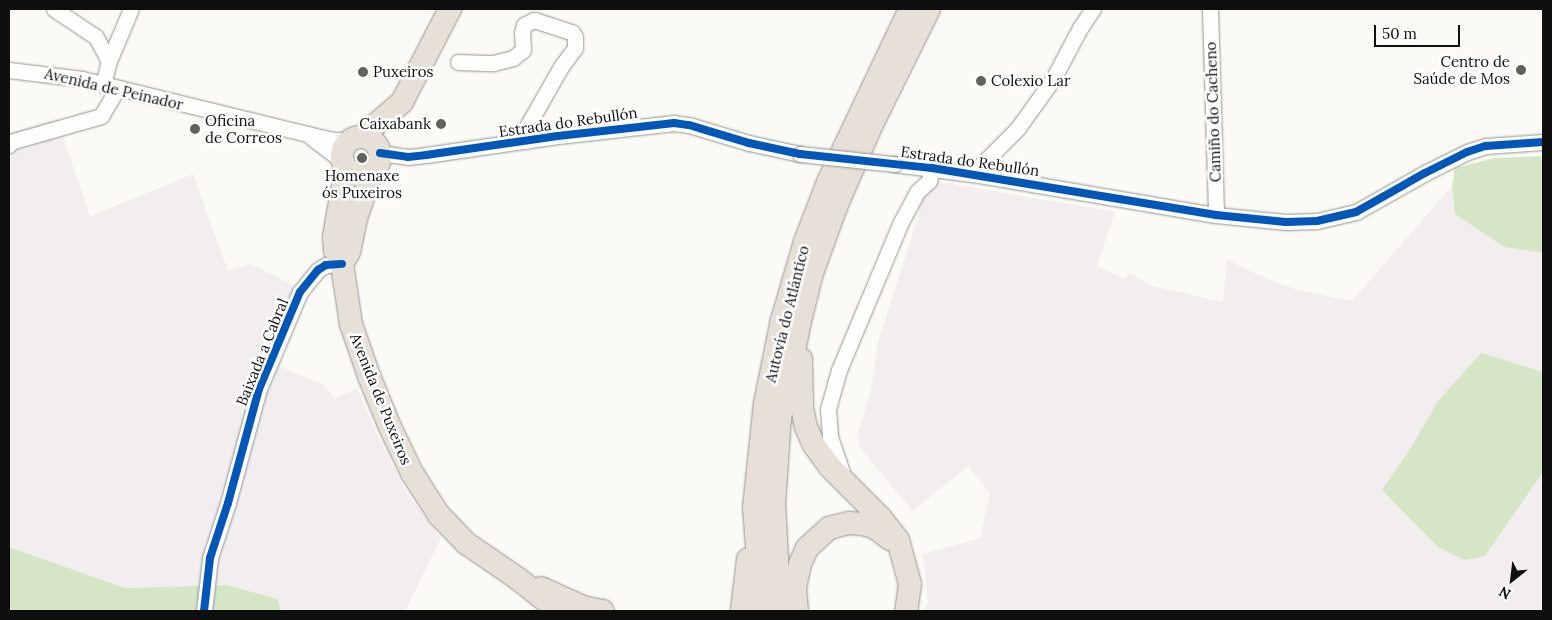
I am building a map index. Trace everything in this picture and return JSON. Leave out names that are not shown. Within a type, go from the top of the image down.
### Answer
[{"type":"highway","points":[[344,164],[355,174],[368,150],[388,138],[402,102],[450,9]]},
{"type":"highway","name":"Autovía do Atlántico","points":[[762,611],[754,508],[765,404],[782,320],[805,242],[828,182],[910,9]]},
{"type":"highway","name":"Autovía do Atlántico","points":[[780,611],[774,505],[780,418],[800,321],[812,274],[836,207],[872,124],[929,9]]},
{"type":"highway","name":"Avenida de Puxeiros","points":[[368,150],[344,147],[344,164],[334,237],[335,250],[342,264],[351,324],[372,385],[412,473],[439,515],[466,543],[517,578],[559,611]]},
{"type":"highway","points":[[342,264],[349,252],[368,150]]},
{"type":"highway","points":[[800,321],[802,408],[806,427],[814,445],[824,460],[891,529],[902,554],[910,584],[906,611]]},
{"type":"highway","points":[[742,611],[754,508]]},
{"type":"highway","points":[[797,611],[796,588],[800,564],[807,548],[829,528],[849,523],[874,527],[885,533],[902,554]]},
{"type":"highway","name":"Avenida de Puxeiros","points":[[517,578],[573,601],[587,610]]},
{"type":"street","points":[[9,145],[10,142],[101,116],[111,86],[109,61],[96,37],[54,9]]},
{"type":"street","points":[[109,61],[131,9]]},
{"type":"street","points":[[979,175],[982,164],[1018,128],[1053,79],[1080,28],[1093,9]]},
{"type":"street","name":"Camiño do Cacheno","points":[[1210,9],[1216,215]]},
{"type":"street","points":[[458,62],[493,63],[513,58],[523,50],[522,33],[524,25],[534,20],[572,32],[575,37],[575,48],[562,65],[526,128],[526,141]]},
{"type":"street","name":"Avenida de Peinador","points":[[9,70],[72,77],[368,150]]},
{"type":"street","name":"Estrada do Rebullón","points":[[368,150],[408,157],[636,126],[689,125],[758,145],[800,154],[932,168],[1216,215],[1286,222],[1336,218],[1356,212],[1377,202],[1425,173],[1467,152],[1486,146],[1543,142]]},
{"type":"street","name":"Avenida de Peinador","points":[[307,134],[344,164]]},
{"type":"street","points":[[852,490],[836,459],[830,437],[828,409],[839,370],[900,224],[917,192],[929,180],[932,168]]},
{"type":"street","name":"Baixada a Cabral","points":[[204,611],[210,558],[228,503],[259,389],[300,292],[318,270],[326,265],[342,264]]},
{"type":"shaded area","points":[[57,119],[90,216],[193,174],[228,271],[251,264],[295,286],[257,357],[323,384],[335,399],[357,388],[379,439],[408,495],[441,538],[405,611],[281,611],[277,599],[227,585],[125,588],[9,547],[9,133]]},
{"type":"shaded area","points":[[924,179],[1115,212],[1097,266],[1124,279],[1130,273],[1153,286],[1223,302],[1227,259],[1247,270],[1297,290],[1352,301],[1452,186],[1455,214],[1504,247],[1543,253],[1543,611],[923,611],[928,603],[923,554],[980,538],[990,493],[968,466],[913,511],[860,448],[858,432],[871,390],[878,342],[918,217]]},
{"type":"green space","points":[[1543,156],[1543,253],[1504,247],[1455,214],[1452,186],[1455,168],[1495,158]]},
{"type":"green space","points":[[1481,353],[1543,372],[1543,472],[1485,556],[1464,560],[1438,547],[1382,490],[1412,446],[1438,401]]},
{"type":"green space","points":[[9,547],[125,588],[227,585],[278,599],[281,611],[9,611]]},
{"type":"cycle path","points":[[380,153],[408,157],[558,136],[674,123],[689,125],[749,143],[800,154],[932,168],[1216,215],[1286,222],[1317,221],[1356,212],[1425,173],[1467,152],[1486,146],[1543,142]]},
{"type":"cycle path","points":[[204,611],[210,558],[228,503],[259,389],[300,292],[318,270],[326,265],[342,264]]},
{"type":"place","name":"Centro de Saúde de Mos","points":[[1521,70]]},
{"type":"place","name":"Puxeiros","points":[[363,72]]},
{"type":"place","name":"Colexio Lar","points":[[981,81]]},
{"type":"place","name":"Caixabank","points":[[441,124]]},
{"type":"place","name":"Oficina de Correos","points":[[195,129]]},
{"type":"place","name":"Homenaxe ós Puxeiros","points":[[362,158]]}]
